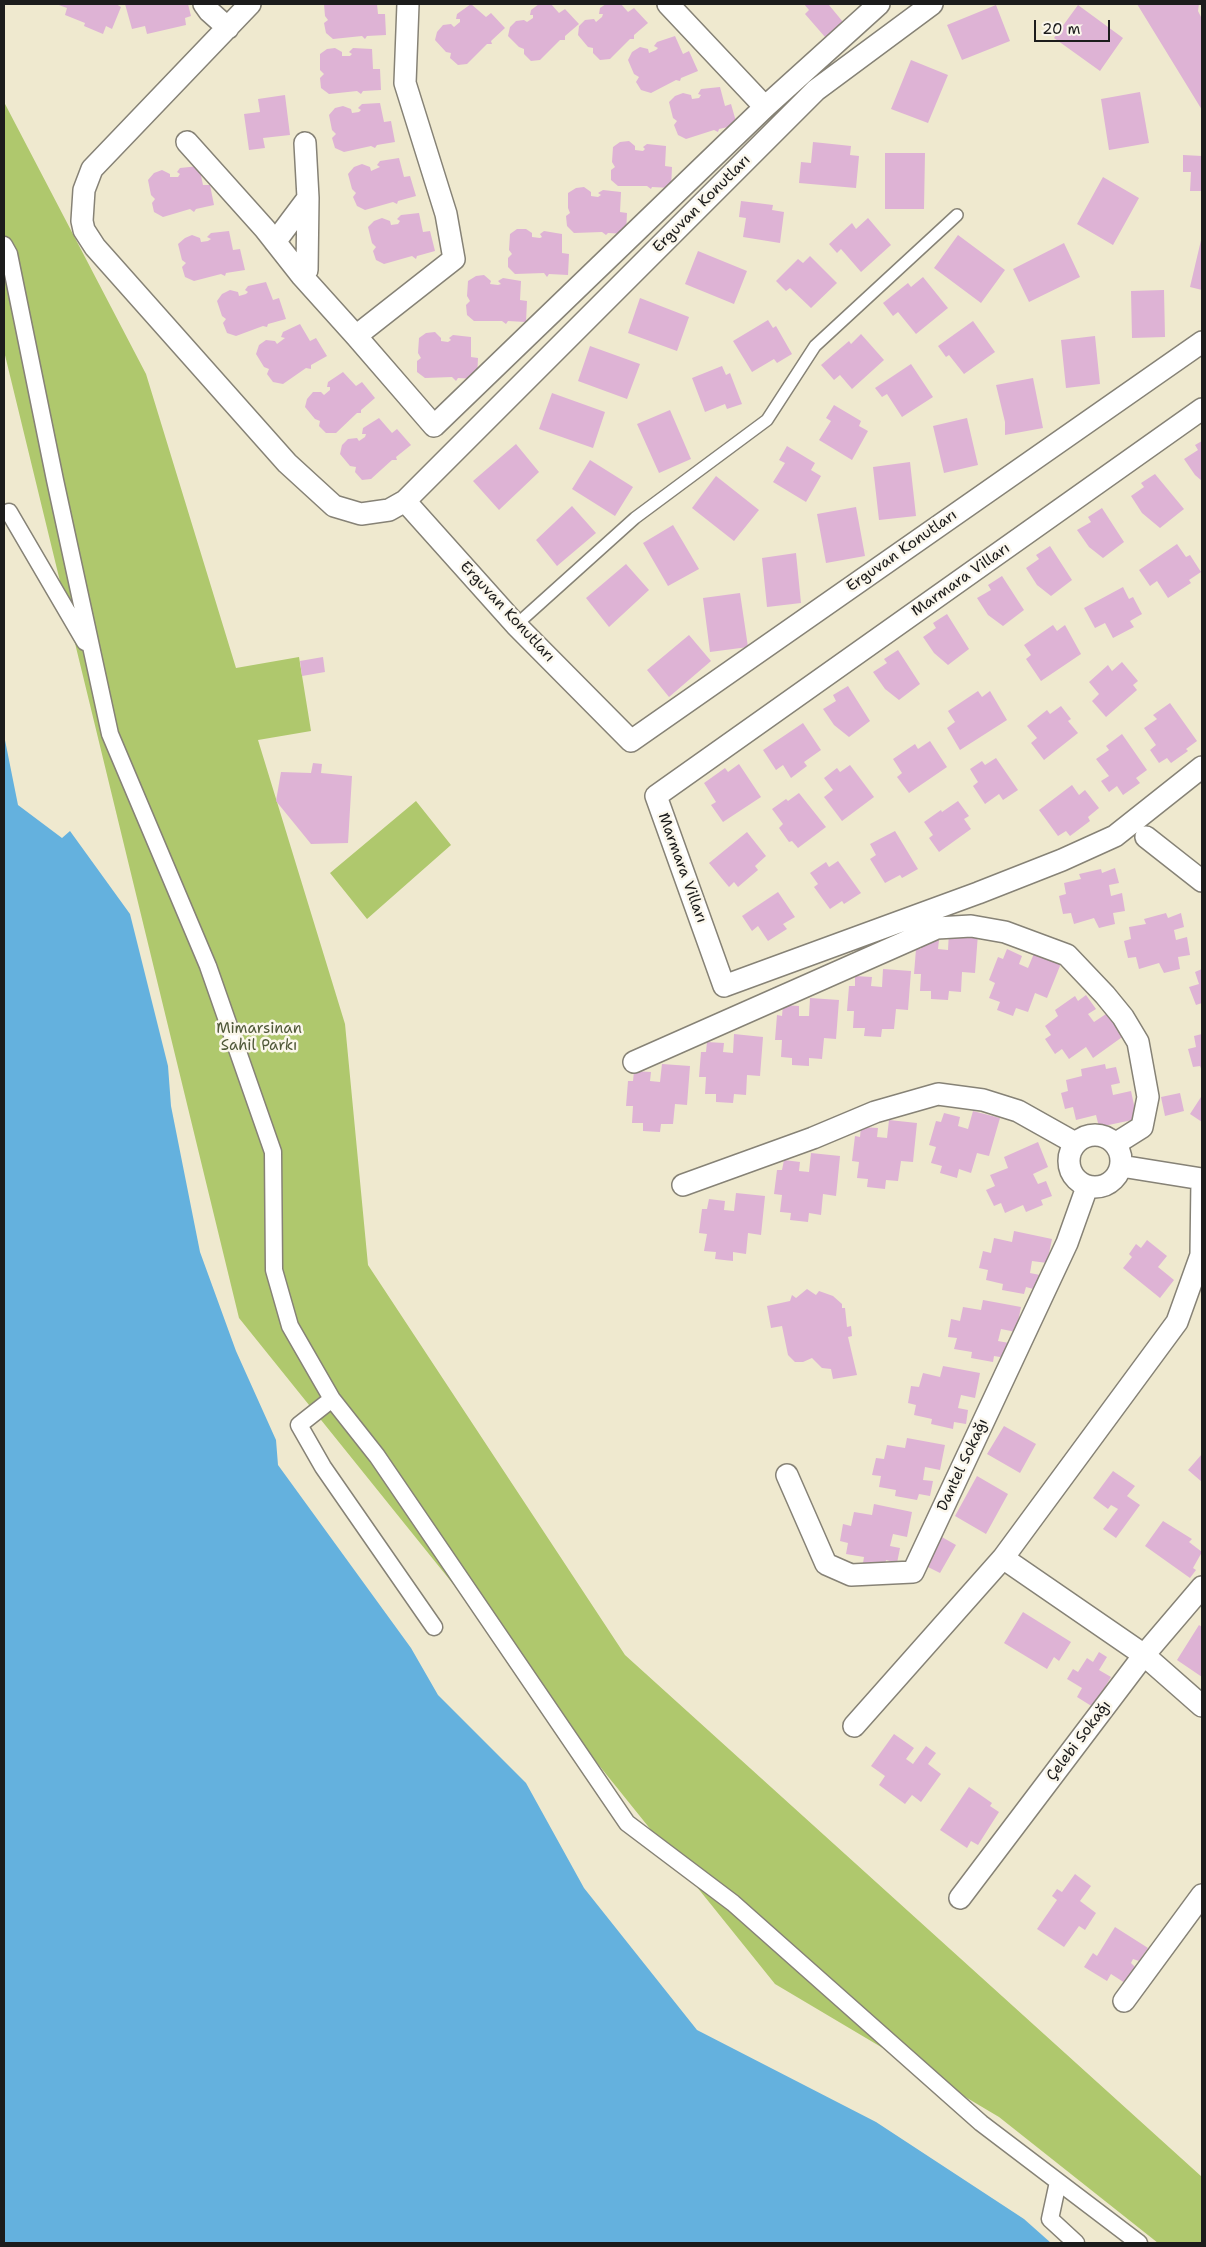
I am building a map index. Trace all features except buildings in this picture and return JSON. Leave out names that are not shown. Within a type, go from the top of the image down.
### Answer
[{"type":"street","points":[[204,4],[228,28]]},
{"type":"street","points":[[250,4],[92,169],[84,190],[82,221],[88,240],[287,463],[334,506],[361,514],[375,514],[389,510],[405,501]]},
{"type":"street","points":[[356,336],[454,259],[446,214],[405,83],[408,4]]},
{"type":"street","points":[[668,4],[765,107]]},
{"type":"street","points":[[187,142],[434,426],[765,107],[879,4]]},
{"type":"street","name":"Erguvan Konutları","points":[[932,4],[816,90],[405,501],[516,625],[631,741],[1202,342]]},
{"type":"street","points":[[302,276],[307,270],[308,198],[305,143]]},
{"type":"street","points":[[275,242],[308,198]]},
{"type":"street","points":[[4,244],[10,254],[55,480],[110,734],[208,966],[273,1152],[274,1270],[290,1326],[332,1399],[378,1456],[627,1823],[733,1903],[981,2123],[1138,2243]]},
{"type":"street","name":"Marmara Vilları","points":[[1202,409],[656,796],[724,986],[978,893],[1062,860],[1115,836],[1202,767]]},
{"type":"street","points":[[9,512],[93,655]]},
{"type":"street","points":[[1146,837],[1202,881]]},
{"type":"street","points":[[634,1062],[937,928],[971,926],[1005,932],[1067,955],[1105,995],[1123,1018],[1138,1042],[1148,1097],[1142,1126],[1115,1144]]},
{"type":"street","points":[[683,1186],[813,1138],[875,1112],[938,1094],[982,1100],[1018,1111],[1075,1143]]},
{"type":"street","points":[[1098,1135],[1107,1138],[1115,1144],[1120,1152],[1121,1166],[1118,1175],[1112,1182],[1104,1187],[1087,1187],[1072,1176],[1070,1171],[1070,1153],[1075,1143],[1086,1136],[1098,1135]]},
{"type":"street","points":[[854,1726],[1003,1558],[1177,1322],[1202,1256],[1202,1179],[1121,1166]]},
{"type":"street","name":"Dantel Sokağı","points":[[787,1475],[826,1564],[851,1575],[913,1572],[1067,1243],[1087,1187]]},
{"type":"street","points":[[332,1399],[299,1426],[323,1467],[434,1628]]},
{"type":"street","points":[[1003,1558],[1144,1655],[1202,1706]]},
{"type":"street","name":"Çelebi Sokağı","points":[[960,1898],[1144,1655],[1202,1587]]},
{"type":"street","points":[[1124,2001],[1202,1895]]},
{"type":"street","points":[[1058,2182],[1050,2219],[1076,2243]]},
{"type":"lane","points":[[516,625],[635,518],[767,420],[815,346],[957,215]]},
{"type":"green space","name":"Mimarsinan Sahil Parkı","points":[[4,102],[146,374],[236,668],[299,657],[311,731],[258,740],[345,1024],[368,1265],[625,1655],[1202,2177],[1202,2243],[1158,2243],[999,2117],[775,1984],[239,1318],[4,351]]},
{"type":"green space","points":[[416,801],[451,845],[367,919],[330,873]]},
{"type":"water","points":[[4,735],[18,805],[62,838],[70,831],[130,914],[168,1066],[171,1106],[200,1252],[236,1351],[276,1440],[278,1465],[411,1648],[438,1695],[526,1783],[584,1888],[697,2030],[876,2122],[1024,2219],[1051,2243],[4,2243]]}]
